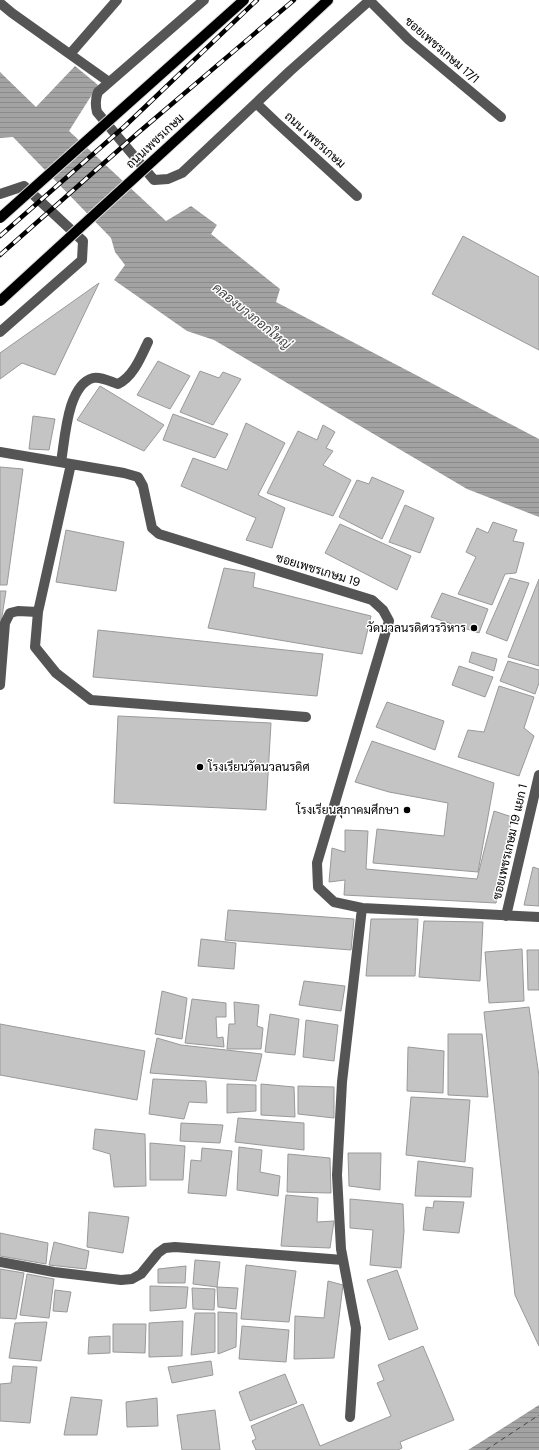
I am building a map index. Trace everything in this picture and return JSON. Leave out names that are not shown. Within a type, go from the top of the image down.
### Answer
[{"type":"main road","points":[[0,218],[244,0]]},
{"type":"main road","name":"ถนนเพชรเกษม","points":[[0,301],[328,0]]},
{"type":"street","points":[[70,54],[117,0]]},
{"type":"street","points":[[204,0],[109,82],[98,92],[96,98],[97,112],[154,180],[157,181],[168,179],[182,173],[256,103],[370,0]]},
{"type":"street","name":"ซอยเพชรเกษม 17/1","points":[[370,0],[409,40],[501,117]]},
{"type":"street","points":[[0,3],[109,82]]},
{"type":"street","name":"ถนน เพชรเกษม","points":[[256,103],[358,196]]},
{"type":"street","points":[[0,194],[24,186],[83,241],[82,260],[0,332]]},
{"type":"street","points":[[148,342],[131,374],[125,380],[118,384],[94,378],[83,384],[77,392],[69,412],[66,463],[38,612],[35,648],[56,673],[91,700],[306,717]]},
{"type":"street","name":"ซอยเพชรเกษม 19","points":[[0,452],[124,473],[138,477],[143,486],[152,528],[159,534],[372,600],[383,610],[389,621],[317,863],[318,887],[334,902],[362,908]]},
{"type":"street","points":[[0,685],[5,623],[10,613],[18,611],[38,612]]},
{"type":"street","name":"ซอยเพชรเกษม 19 แยก 1","points":[[506,916],[539,775]]},
{"type":"street","points":[[350,1417],[356,1328],[341,1249],[337,1175],[342,1082],[362,908],[539,917]]},
{"type":"street","points":[[0,1262],[54,1272],[121,1280],[132,1278],[141,1274],[158,1253],[165,1248],[175,1247],[343,1260]]},
{"type":"water","name":"คลองบางกอกใหญ่","points":[[75,66],[98,85],[69,131],[166,221],[191,206],[217,225],[211,234],[280,289],[276,302],[539,439],[539,517],[467,489],[214,340],[187,331],[114,280],[125,265],[115,252],[111,238],[13,137],[0,138],[0,72],[36,107]]},
{"type":"water","points":[[539,1405],[539,1450],[468,1450]]},
{"type":"building","points":[[463,236],[539,277],[539,350],[432,294]]},
{"type":"building","points":[[99,283],[55,375],[22,363],[0,379],[0,353]]},
{"type":"building","points":[[158,361],[190,376],[170,409],[137,395]]},
{"type":"building","points":[[200,371],[219,378],[223,372],[241,379],[213,425],[180,412]]},
{"type":"building","points":[[100,386],[164,425],[144,451],[77,420]]},
{"type":"building","points":[[173,414],[228,434],[215,458],[163,440]]},
{"type":"building","points":[[33,416],[55,419],[49,450],[29,449]]},
{"type":"building","points":[[246,423],[285,443],[258,495],[285,508],[272,548],[246,540],[256,518],[181,486],[193,458],[227,470]]},
{"type":"building","points":[[323,425],[335,432],[326,448],[333,451],[323,465],[351,480],[333,516],[267,493],[298,431],[317,440]]},
{"type":"building","points":[[0,467],[23,469],[7,585],[0,585]]},
{"type":"building","points":[[372,477],[404,491],[382,539],[339,517],[357,480],[369,484]]},
{"type":"building","points":[[405,505],[434,518],[420,553],[389,542]]},
{"type":"building","points":[[493,522],[517,530],[513,541],[524,543],[516,573],[505,574],[492,605],[458,594],[476,557],[466,552],[477,528],[488,533]]},
{"type":"building","points":[[340,524],[411,556],[397,590],[325,553]]},
{"type":"building","points":[[66,530],[124,542],[116,591],[56,582]]},
{"type":"building","points":[[224,568],[255,573],[253,587],[371,616],[362,654],[208,628]]},
{"type":"building","points":[[510,578],[529,583],[507,641],[486,633]]},
{"type":"building","points":[[539,579],[539,666],[508,657]]},
{"type":"building","points":[[0,591],[6,591],[0,629]]},
{"type":"building","points":[[442,593],[488,609],[479,633],[431,617]]},
{"type":"building","points":[[98,630],[323,654],[317,696],[93,677]]},
{"type":"building","points":[[472,652],[497,659],[494,671],[469,662]]},
{"type":"building","points":[[508,661],[539,670],[539,683],[535,694],[500,681]]},
{"type":"building","points":[[459,666],[493,677],[485,697],[452,685]]},
{"type":"building","points":[[499,686],[534,697],[524,728],[534,736],[519,776],[458,757],[468,730],[484,732]]},
{"type":"building","points":[[387,702],[444,721],[435,750],[376,727]]},
{"type":"building","points":[[118,716],[271,723],[266,810],[114,803]]},
{"type":"building","points":[[372,741],[494,783],[478,872],[373,863],[377,829],[444,836],[448,803],[389,792],[355,782]]},
{"type":"building","points":[[494,811],[512,817],[496,903],[344,895],[345,880],[329,882],[332,848],[345,852],[345,830],[368,831],[366,869],[477,879]]},
{"type":"building","points":[[533,867],[539,869],[539,906],[524,905]]},
{"type":"building","points":[[228,910],[354,919],[351,950],[225,940]]},
{"type":"building","points":[[371,919],[418,919],[415,976],[366,976]]},
{"type":"building","points":[[424,921],[483,922],[480,981],[419,977]]},
{"type":"building","points":[[201,939],[236,943],[234,969],[198,966]]},
{"type":"building","points":[[522,949],[524,1001],[489,1003],[485,952]]},
{"type":"building","points":[[527,950],[539,950],[539,990],[528,990]]},
{"type":"building","points":[[304,981],[345,986],[341,1011],[299,1005]]},
{"type":"building","points":[[162,991],[187,998],[182,1039],[155,1034]]},
{"type":"building","points":[[192,999],[226,1003],[226,1017],[216,1017],[217,1038],[223,1037],[224,1047],[185,1043]]},
{"type":"building","points":[[234,1002],[259,1005],[257,1026],[263,1028],[261,1049],[227,1049],[229,1024],[235,1024]]},
{"type":"building","points":[[529,1007],[539,1076],[539,1346],[515,1295],[484,1012]]},
{"type":"building","points":[[270,1014],[299,1019],[295,1055],[265,1052]]},
{"type":"building","points":[[306,1020],[338,1025],[334,1061],[303,1057]]},
{"type":"building","points":[[0,1024],[145,1051],[137,1100],[0,1075]]},
{"type":"building","points":[[448,1034],[482,1034],[488,1097],[448,1095]]},
{"type":"building","points":[[157,1038],[181,1045],[262,1054],[256,1081],[150,1073]]},
{"type":"building","points":[[408,1047],[444,1051],[443,1093],[407,1091]]},
{"type":"building","points":[[153,1079],[206,1081],[207,1103],[189,1102],[184,1119],[149,1114]]},
{"type":"building","points":[[227,1084],[256,1085],[256,1111],[227,1113]]},
{"type":"building","points":[[261,1084],[294,1087],[295,1117],[261,1115]]},
{"type":"building","points":[[298,1086],[334,1087],[334,1118],[298,1114]]},
{"type":"building","points":[[411,1097],[470,1100],[465,1162],[406,1155]]},
{"type":"building","points":[[238,1118],[304,1123],[304,1150],[235,1142]]},
{"type":"building","points":[[181,1123],[223,1125],[220,1143],[180,1141]]},
{"type":"building","points":[[95,1129],[145,1134],[146,1186],[114,1187],[110,1154],[93,1149]]},
{"type":"building","points":[[150,1143],[185,1146],[183,1180],[150,1180]]},
{"type":"building","points":[[239,1147],[262,1150],[260,1172],[280,1176],[278,1196],[237,1190]]},
{"type":"building","points":[[202,1148],[232,1151],[226,1196],[188,1193],[191,1160],[201,1161]]},
{"type":"building","points":[[348,1153],[381,1153],[380,1190],[349,1186]]},
{"type":"building","points":[[288,1154],[330,1158],[331,1193],[287,1192]]},
{"type":"building","points":[[418,1161],[473,1168],[471,1197],[415,1196]]},
{"type":"building","points":[[286,1195],[318,1198],[317,1222],[334,1221],[330,1248],[281,1246]]},
{"type":"building","points":[[350,1199],[403,1204],[404,1231],[401,1268],[370,1265],[373,1230],[350,1228]]},
{"type":"building","points":[[434,1201],[464,1202],[459,1233],[423,1230],[426,1207],[433,1208]]},
{"type":"building","points":[[89,1212],[129,1217],[123,1253],[87,1247]]},
{"type":"building","points":[[0,1233],[48,1243],[46,1264],[0,1256]]},
{"type":"building","points":[[54,1242],[89,1251],[86,1269],[49,1265]]},
{"type":"building","points":[[195,1260],[220,1262],[217,1287],[193,1284]]},
{"type":"building","points":[[246,1265],[296,1271],[289,1322],[241,1319]]},
{"type":"building","points":[[186,1266],[185,1283],[158,1283],[158,1269]]},
{"type":"building","points":[[0,1269],[24,1273],[16,1319],[0,1318]]},
{"type":"building","points":[[397,1270],[418,1329],[389,1340],[367,1280]]},
{"type":"building","points":[[27,1274],[54,1279],[49,1318],[20,1315]]},
{"type":"building","points":[[328,1281],[343,1285],[334,1358],[294,1359],[295,1316],[324,1318]]},
{"type":"building","points":[[150,1286],[188,1287],[186,1308],[150,1311]]},
{"type":"building","points":[[217,1287],[238,1288],[236,1309],[218,1307]]},
{"type":"building","points":[[192,1288],[215,1289],[214,1310],[193,1309]]},
{"type":"building","points":[[55,1290],[71,1292],[67,1312],[53,1311]]},
{"type":"building","points":[[218,1312],[237,1313],[236,1347],[218,1354]]},
{"type":"building","points":[[195,1313],[215,1313],[215,1352],[191,1355]]},
{"type":"building","points":[[183,1321],[182,1356],[149,1357],[149,1323]]},
{"type":"building","points":[[47,1322],[41,1361],[9,1358],[15,1323]]},
{"type":"building","points":[[113,1324],[146,1324],[145,1353],[113,1352]]},
{"type":"building","points":[[242,1326],[289,1330],[286,1362],[239,1359]]},
{"type":"building","points":[[110,1336],[110,1353],[88,1354],[89,1337]]},
{"type":"building","points":[[423,1346],[454,1420],[400,1442],[402,1448],[398,1450],[256,1450],[252,1441],[256,1439],[251,1426],[303,1404],[320,1446],[391,1416],[377,1383],[384,1380],[378,1365]]},
{"type":"building","points":[[211,1361],[213,1375],[172,1383],[168,1367]]},
{"type":"building","points":[[13,1366],[37,1367],[30,1423],[0,1421],[0,1384],[11,1383]]},
{"type":"building","points":[[285,1374],[297,1403],[250,1421],[239,1392]]},
{"type":"building","points":[[71,1397],[102,1400],[97,1435],[64,1435]]},
{"type":"building","points":[[157,1398],[158,1426],[127,1427],[126,1402]]},
{"type":"building","points":[[215,1410],[220,1450],[182,1450],[177,1415]]},
{"type":"ferry route","points":[[486,1450],[539,1415]]},
{"type":"railway","points":[[0,236],[125,126],[257,0]]},
{"type":"railway","points":[[0,255],[139,132],[294,0]]},
{"type":"place","name":"วัดนวลนรดิศวรวิหาร","points":[[474,628]]},
{"type":"place","name":"โรงเรียนวัดนวลนรดิศ","points":[[200,767]]},
{"type":"place","name":"โรงเรียนสุภาคมศึกษา","points":[[407,810]]}]
